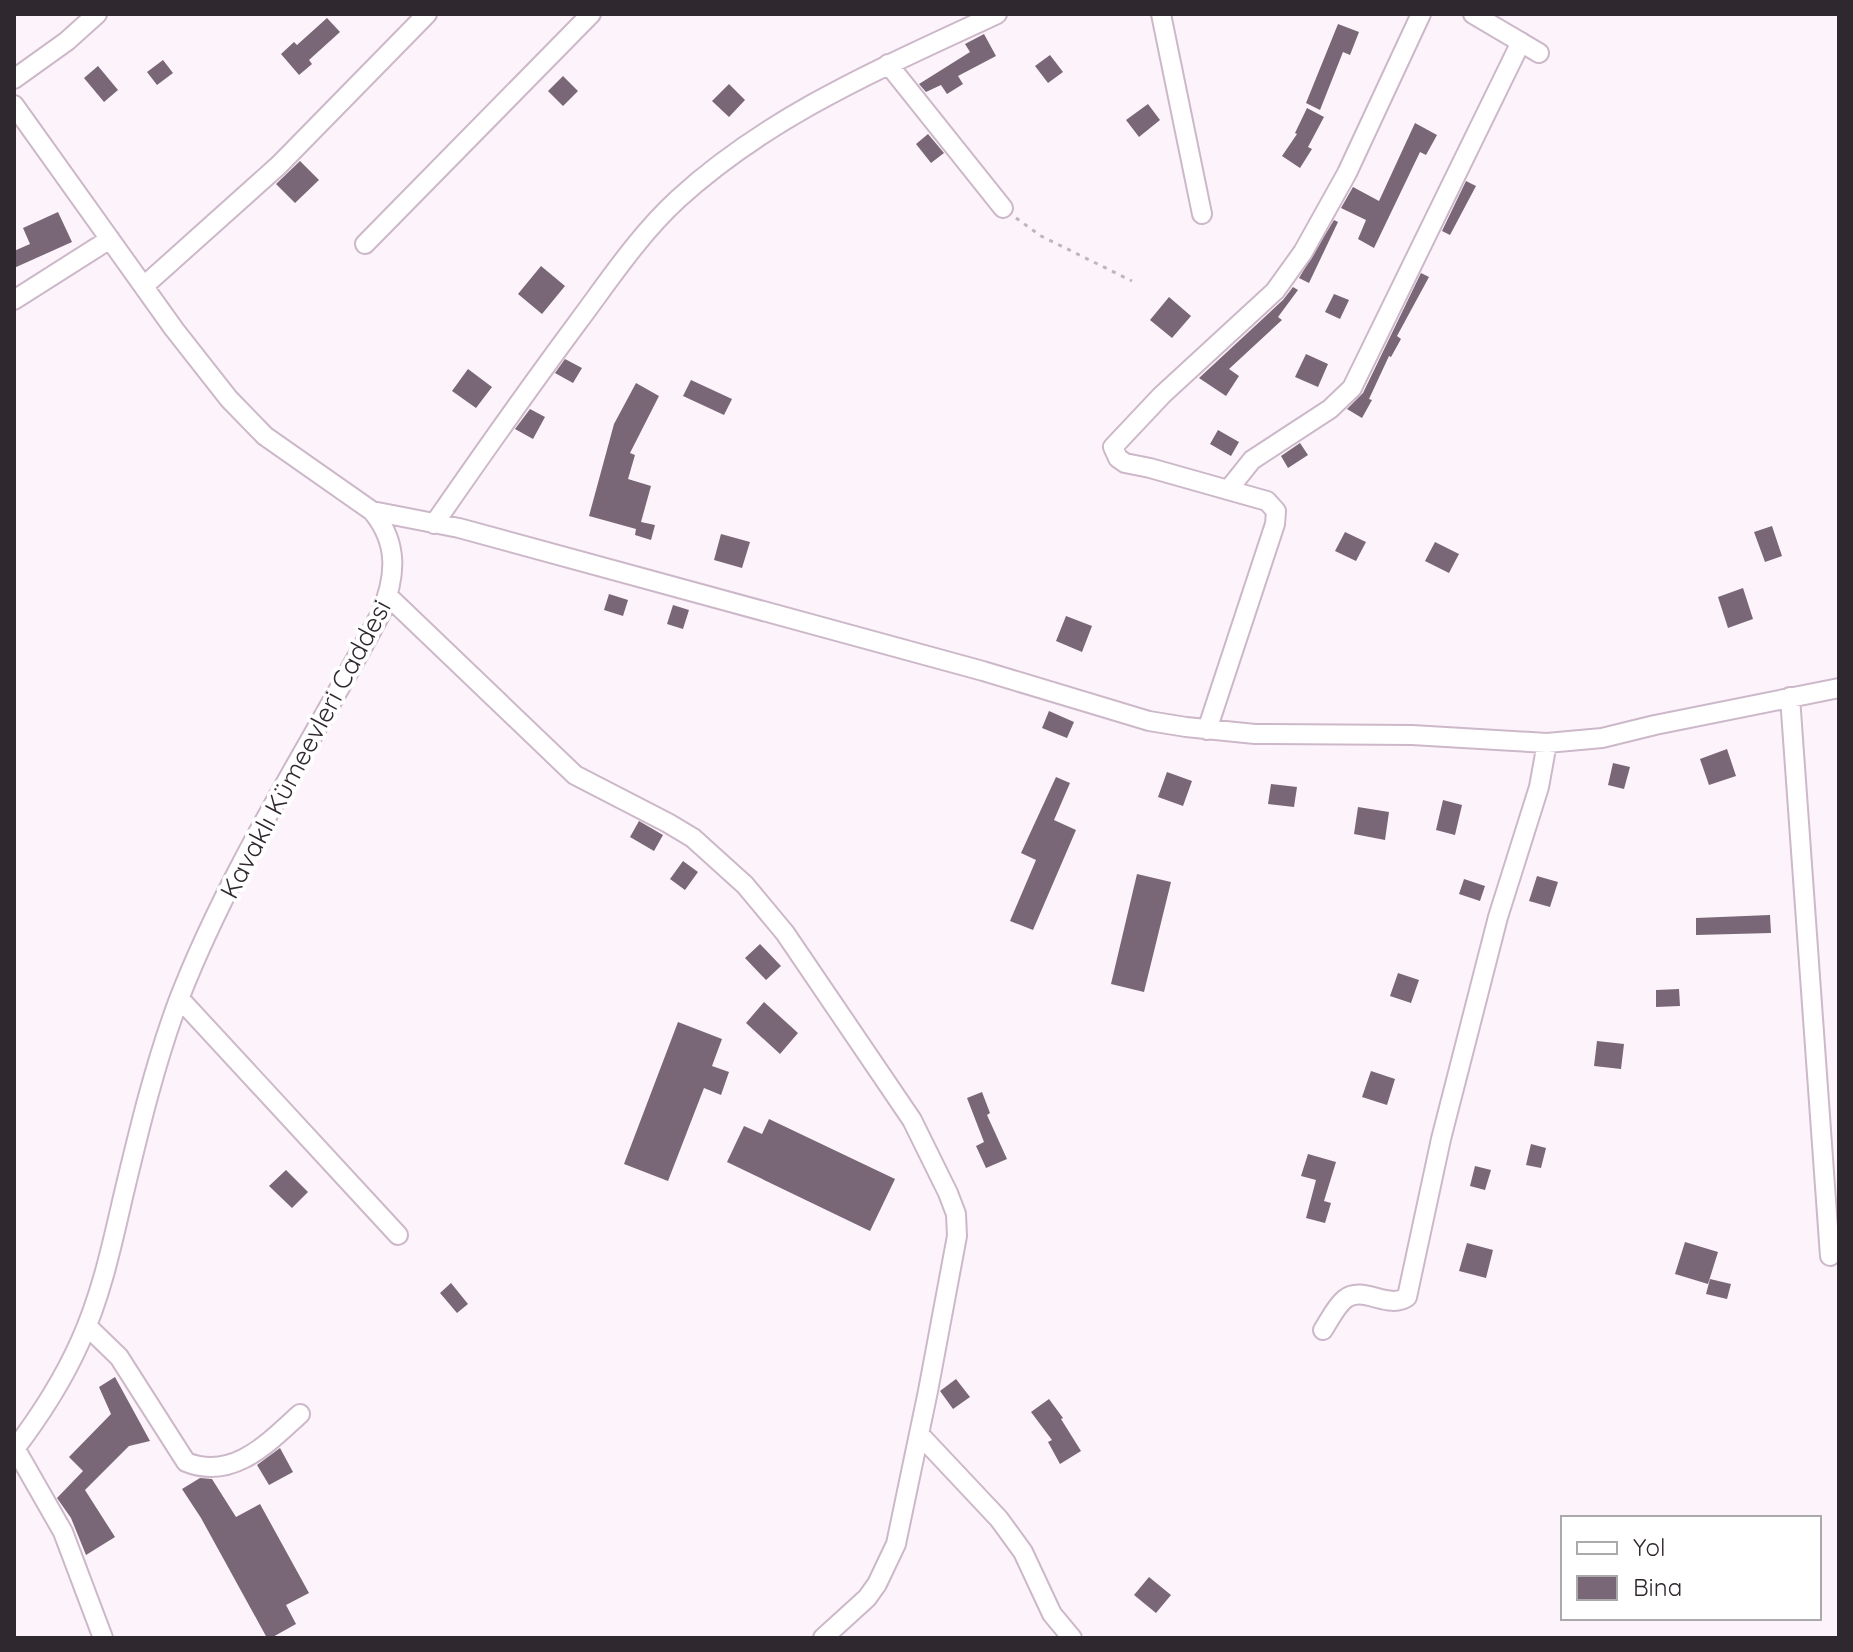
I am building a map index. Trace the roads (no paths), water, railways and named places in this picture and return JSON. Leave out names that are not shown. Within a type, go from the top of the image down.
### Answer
[{"type":"street","points":[[14,79],[67,41],[97,14]]},
{"type":"street","points":[[144,286],[279,165],[427,14]]},
{"type":"street","points":[[365,244],[591,14]]},
{"type":"street","points":[[434,524],[632,249],[656,221],[702,178],[791,114],[888,64],[997,14]]},
{"type":"street","points":[[1161,14],[1202,214]]},
{"type":"street","points":[[1207,730],[1277,517],[1273,506],[1267,501],[1125,463],[1118,458],[1113,447],[1162,395],[1275,291],[1291,271],[1347,173],[1421,14]]},
{"type":"street","points":[[1473,14],[1539,53]]},
{"type":"street","points":[[1228,490],[1252,460],[1330,409],[1352,388],[1521,42]]},
{"type":"street","points":[[888,64],[1003,208]]},
{"type":"street","name":"Kavaklı Kümeevleri Caddesi","points":[[14,105],[213,380],[249,421],[286,452],[372,511],[381,522],[389,539],[393,575],[388,596],[371,632],[236,873],[202,945],[156,1068],[106,1267],[87,1326],[64,1374],[15,1449]]},
{"type":"street","points":[[14,300],[110,239]]},
{"type":"street","points":[[372,511],[459,528],[983,671],[1149,721],[1207,730],[1255,734],[1412,735],[1547,743],[1602,738],[1839,688]]},
{"type":"street","points":[[388,596],[575,775],[693,838],[745,885],[785,933],[912,1120],[948,1193],[957,1227],[920,1435],[896,1544],[867,1598],[823,1638]]},
{"type":"street","points":[[1790,697],[1830,1256]]},
{"type":"street","points":[[1323,1330],[1349,1297],[1365,1296],[1391,1302],[1407,1297],[1441,1139],[1498,917],[1539,787],[1547,743]]},
{"type":"street","points":[[180,999],[398,1235]]},
{"type":"street","points":[[87,1326],[119,1357],[186,1462],[208,1467],[241,1462],[256,1453],[300,1414]]},
{"type":"street","points":[[920,1435],[999,1519],[1023,1552],[1052,1614],[1072,1638]]},
{"type":"street","points":[[15,1449],[63,1532],[103,1638]]}]
